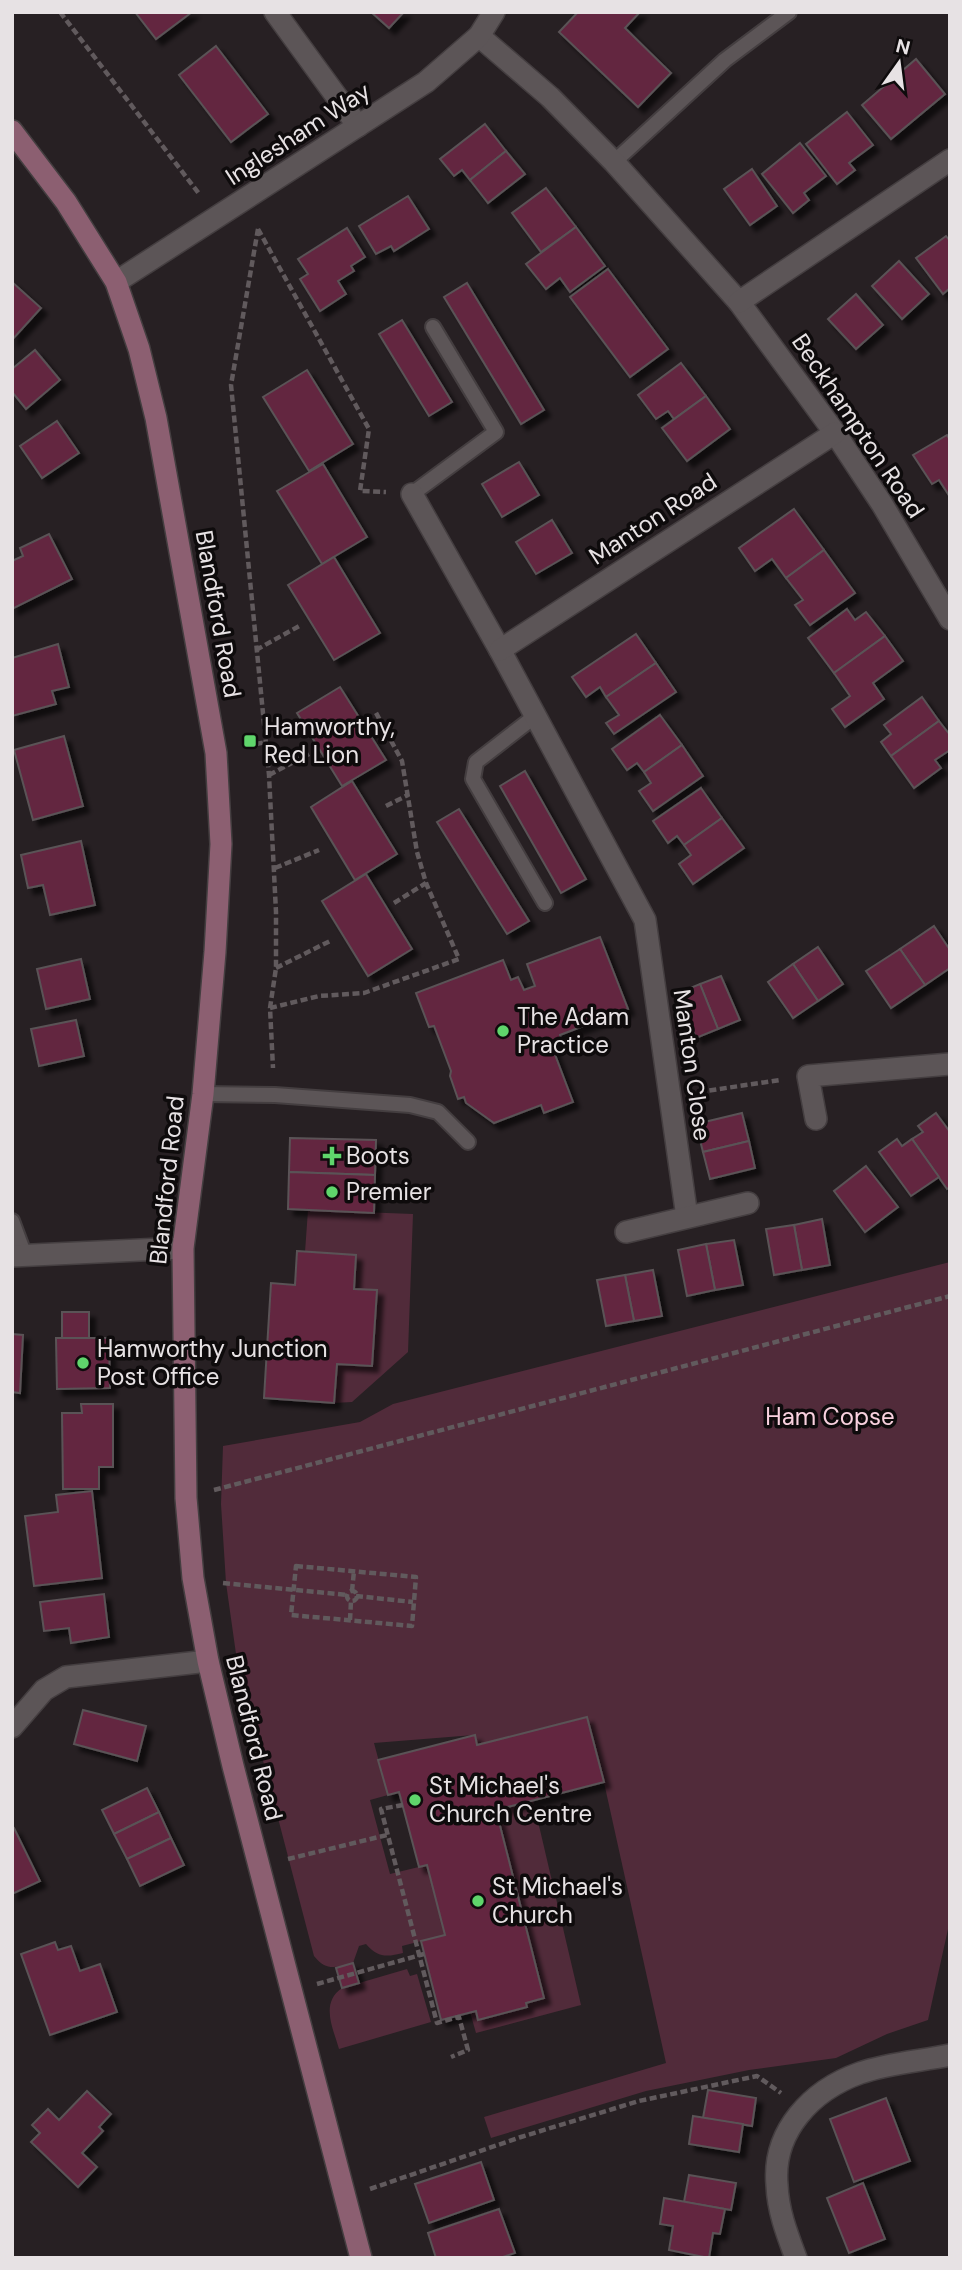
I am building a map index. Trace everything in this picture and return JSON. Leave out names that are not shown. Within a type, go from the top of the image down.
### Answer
[{"type":"main road","name":"Blandford Road","points":[[12,131],[66,202],[116,282],[139,349],[156,418],[216,753],[221,844],[215,952],[203,1094],[183,1248],[186,1498],[193,1578],[208,1661],[296,2014],[361,2258]]},
{"type":"street","points":[[275,12],[358,126]]},
{"type":"street","name":"Inglesham Way","points":[[116,282],[426,82],[479,36],[494,12]]},
{"type":"street","name":"Beckhampton Road","points":[[479,36],[551,97],[614,162],[739,302],[835,433],[942,587],[950,619]]},
{"type":"street","points":[[739,302],[950,160]]},
{"type":"street","name":"Manton Road","points":[[500,650],[835,433]]},
{"type":"street","points":[[412,494],[500,650],[534,717]]},
{"type":"street","name":"Manton Close","points":[[534,717],[645,920],[687,1217]]},
{"type":"street","points":[[816,1119],[808,1076],[950,1064]]},
{"type":"street","points":[[626,1232],[748,1203]]},
{"type":"street","points":[[19,1256],[183,1248]]},
{"type":"street","points":[[12,1727],[44,1690],[66,1677],[208,1661]]},
{"type":"street","points":[[796,2258],[779,2206],[777,2164],[783,2142],[803,2107],[839,2082],[862,2072],[950,2055]]},
{"type":"lane","points":[[614,162],[724,60],[789,12]]},
{"type":"lane","points":[[412,494],[496,432],[433,327]]},
{"type":"lane","points":[[534,717],[476,762],[473,779],[545,903]]},
{"type":"lane","points":[[203,1094],[275,1095],[410,1105],[438,1112],[468,1142]]},
{"type":"lane","points":[[12,1221],[19,1256]]},
{"type":"path","points":[[60,12],[217,217]]},
{"type":"path","points":[[243,200],[369,429],[360,491],[412,494]]},
{"type":"path","points":[[258,229],[231,385],[269,775],[276,968],[270,1008],[274,1068]]},
{"type":"path","points":[[256,650],[301,625]]},
{"type":"path","points":[[270,1008],[319,996],[364,993],[459,959],[426,883],[417,852],[402,761],[375,710]]},
{"type":"path","points":[[256,744],[266,742]]},
{"type":"path","points":[[269,775],[309,754]]},
{"type":"path","points":[[386,806],[408,795]]},
{"type":"path","points":[[274,868],[319,850]]},
{"type":"path","points":[[394,903],[426,883]]},
{"type":"path","points":[[276,968],[332,940]]},
{"type":"path","points":[[670,1096],[808,1076]]},
{"type":"path","points":[[186,1498],[950,1296]]},
{"type":"path","points":[[296,1566],[354,1571],[416,1577],[412,1626],[291,1615],[296,1566]]},
{"type":"path","points":[[350,1620],[354,1571]]},
{"type":"path","points":[[216,1584],[413,1602]]},
{"type":"path","points":[[402,1805],[381,1809],[422,1955],[436,2024],[459,2017],[468,2050],[451,2057]]},
{"type":"path","points":[[280,1860],[387,1835]]},
{"type":"path","points":[[313,1985],[422,1955]]},
{"type":"path","points":[[346,2197],[521,2137],[639,2101],[757,2077],[803,2107]]},
{"type":"green space","points":[[308,1210],[413,1214],[408,1352],[352,1402],[334,1403],[337,1364],[372,1366],[377,1290],[354,1289],[356,1255],[305,1252]]},
{"type":"green space","name":"Ham Copse","points":[[950,1262],[950,1920],[928,2020],[887,2034],[836,2058],[749,2070],[646,2091],[491,2138],[484,2117],[666,2063],[605,1787],[587,1718],[477,1745],[474,1735],[374,1743],[388,1795],[370,1800],[390,1874],[427,1865],[445,1935],[402,1946],[403,1953],[392,1955],[379,1954],[366,1944],[359,1946],[353,1963],[336,1967],[323,1964],[314,1956],[237,1661],[226,1583],[221,1504],[223,1446],[360,1422],[393,1404]]},
{"type":"green space","points":[[533,1800],[581,2005],[476,2033],[470,2012],[476,2011],[478,2020],[526,2007],[526,2003],[544,1998],[496,1810]]},
{"type":"green space","points":[[407,1969],[410,1976],[417,1974],[431,2022],[339,2049],[330,2016],[331,2001],[335,1994],[342,1988]]},
{"type":"building","points":[[135,12],[192,12],[156,39]]},
{"type":"building","points":[[371,12],[404,12],[389,28]]},
{"type":"building","points":[[578,12],[640,12],[625,28],[671,73],[638,107],[559,32]]},
{"type":"building","points":[[216,46],[268,114],[231,142],[179,75]]},
{"type":"building","points":[[916,59],[945,94],[891,139],[862,105]]},
{"type":"building","points":[[847,112],[873,145],[849,163],[855,170],[837,184],[806,144]]},
{"type":"building","points":[[485,124],[506,151],[470,180],[462,170],[454,176],[440,159]]},
{"type":"building","points":[[800,143],[826,176],[804,193],[809,200],[793,213],[762,174]]},
{"type":"building","points":[[506,151],[525,174],[488,203],[470,180]]},
{"type":"building","points":[[752,169],[777,206],[750,225],[724,189]]},
{"type":"building","points":[[546,188],[576,227],[541,252],[512,213]]},
{"type":"building","points":[[408,196],[429,229],[394,251],[391,246],[376,254],[359,226]]},
{"type":"building","points":[[576,227],[605,266],[570,292],[560,278],[546,289],[526,264]]},
{"type":"building","points":[[347,228],[365,257],[351,266],[354,271],[338,281],[346,294],[320,311],[300,279],[308,274],[298,259]]},
{"type":"building","points":[[946,236],[950,241],[950,288],[943,294],[916,258]]},
{"type":"building","points":[[899,261],[929,294],[902,319],[872,286]]},
{"type":"building","points":[[608,269],[668,349],[630,377],[570,297]]},
{"type":"building","points":[[12,282],[41,308],[12,340]]},
{"type":"building","points":[[467,283],[544,410],[521,424],[444,297]]},
{"type":"building","points":[[856,294],[883,325],[856,349],[828,319]]},
{"type":"building","points":[[402,320],[452,402],[429,416],[379,334]]},
{"type":"building","points":[[35,350],[60,380],[26,409],[12,392],[12,369]]},
{"type":"building","points":[[681,363],[706,396],[674,419],[668,411],[656,419],[638,395]]},
{"type":"building","points":[[307,370],[353,444],[309,471],[263,397]]},
{"type":"building","points":[[706,396],[730,429],[687,461],[662,428]]},
{"type":"building","points":[[57,421],[79,453],[42,478],[20,446]]},
{"type":"building","points":[[947,435],[950,440],[950,497],[939,480],[932,484],[913,455]]},
{"type":"building","points":[[519,462],[539,495],[502,517],[482,484]]},
{"type":"building","points":[[323,464],[367,537],[322,564],[277,491]]},
{"type":"building","points":[[794,509],[824,550],[786,578],[772,559],[755,571],[739,548]]},
{"type":"building","points":[[552,520],[572,553],[536,574],[516,542]]},
{"type":"building","points":[[49,534],[72,579],[12,609],[12,561],[23,556],[20,548]]},
{"type":"building","points":[[824,550],[855,593],[810,625],[795,605],[803,600],[786,578]]},
{"type":"building","points":[[334,557],[380,633],[334,660],[288,585]]},
{"type":"building","points":[[847,609],[855,620],[866,612],[885,636],[834,673],[808,638]]},
{"type":"building","points":[[636,634],[656,663],[606,697],[600,687],[586,697],[572,677]]},
{"type":"building","points":[[885,636],[903,661],[873,683],[884,699],[845,727],[832,709],[850,696],[834,673]]},
{"type":"building","points":[[58,644],[69,687],[52,691],[56,704],[12,716],[12,658]]},
{"type":"building","points":[[656,663],[676,692],[614,734],[606,723],[619,715],[606,697]]},
{"type":"building","points":[[340,687],[386,760],[342,786],[297,713]]},
{"type":"building","points":[[922,697],[939,721],[891,756],[881,742],[891,734],[884,725]]},
{"type":"building","points":[[660,715],[682,745],[644,772],[637,763],[627,770],[612,749]]},
{"type":"building","points":[[939,721],[950,735],[950,750],[935,760],[941,768],[914,788],[891,756]]},
{"type":"building","points":[[64,736],[83,806],[33,820],[14,750]]},
{"type":"building","points":[[682,745],[703,776],[653,811],[639,791],[651,783],[644,772]]},
{"type":"building","points":[[525,771],[586,879],[561,893],[500,786]]},
{"type":"building","points":[[352,781],[397,854],[355,880],[311,807]]},
{"type":"building","points":[[701,788],[722,818],[684,845],[677,836],[668,843],[653,821]]},
{"type":"building","points":[[459,809],[529,921],[507,934],[437,822]]},
{"type":"building","points":[[722,818],[744,848],[693,884],[679,864],[691,855],[684,845]]},
{"type":"building","points":[[81,841],[95,905],[50,915],[43,885],[28,888],[21,855]]},
{"type":"building","points":[[366,874],[412,949],[368,976],[322,901]]},
{"type":"building","points":[[934,926],[950,950],[950,968],[925,985],[900,949]]},
{"type":"building","name":"The Adam Practice","points":[[600,937],[628,1009],[560,1035],[561,1040],[551,1044],[573,1102],[544,1113],[541,1105],[494,1123],[466,1103],[464,1097],[458,1099],[434,1026],[429,1027],[416,993],[503,960],[511,980],[518,977],[524,990],[535,986],[527,964]]},
{"type":"building","points":[[818,947],[843,984],[818,1001],[793,964]]},
{"type":"building","points":[[900,949],[925,985],[891,1008],[866,971]]},
{"type":"building","points":[[81,959],[90,999],[46,1009],[37,969]]},
{"type":"building","points":[[793,964],[818,1001],[793,1018],[768,982]]},
{"type":"building","points":[[721,976],[740,1020],[718,1029],[700,984]]},
{"type":"building","points":[[700,984],[718,1029],[696,1038],[678,993]]},
{"type":"building","points":[[76,1020],[84,1056],[39,1066],[31,1029]]},
{"type":"building","points":[[742,1113],[749,1141],[703,1152],[696,1124]]},
{"type":"building","points":[[936,1113],[950,1132],[950,1187],[947,1189],[912,1139],[923,1132],[918,1126]]},
{"type":"building","name":"Boots","points":[[290,1138],[376,1140],[375,1175],[289,1172]]},
{"type":"building","points":[[897,1139],[902,1146],[912,1139],[939,1177],[911,1196],[879,1152]]},
{"type":"building","points":[[749,1141],[755,1168],[710,1179],[703,1152]]},
{"type":"building","points":[[866,1166],[898,1207],[865,1232],[834,1191]]},
{"type":"building","name":"Premier","points":[[289,1172],[375,1175],[374,1213],[288,1209]]},
{"type":"building","points":[[822,1219],[830,1265],[802,1270],[794,1225]]},
{"type":"building","points":[[794,1225],[802,1270],[774,1275],[766,1229]]},
{"type":"building","points":[[734,1240],[743,1285],[715,1290],[706,1244]]},
{"type":"building","points":[[706,1244],[715,1290],[687,1296],[678,1250]]},
{"type":"building","points":[[297,1251],[356,1255],[354,1289],[377,1290],[372,1366],[337,1364],[334,1403],[264,1398],[271,1283],[295,1285]]},
{"type":"building","points":[[653,1270],[662,1316],[634,1321],[625,1275]]},
{"type":"building","points":[[625,1275],[634,1321],[606,1326],[597,1280]]},
{"type":"building","points":[[62,1312],[89,1312],[89,1338],[62,1338]]},
{"type":"building","points":[[12,1334],[23,1335],[20,1393],[12,1392]]},
{"type":"building","name":"Hamworthy Junction Post Office","points":[[56,1338],[109,1338],[110,1388],[57,1389]]},
{"type":"building","points":[[81,1404],[113,1404],[113,1467],[99,1467],[99,1489],[63,1489],[62,1413],[82,1413]]},
{"type":"building","points":[[92,1491],[102,1578],[34,1586],[25,1516],[58,1512],[56,1495]]},
{"type":"building","points":[[104,1594],[109,1637],[71,1643],[69,1628],[44,1631],[40,1602]]},
{"type":"building","points":[[83,1710],[146,1726],[137,1761],[74,1744]]},
{"type":"building","name":"St Michael's Church","points":[[587,1717],[604,1782],[496,1810],[544,1998],[526,2003],[527,2007],[478,2020],[476,2011],[441,2020],[421,1941],[445,1935],[427,1865],[419,1867],[399,1792],[388,1795],[378,1760],[475,1735],[477,1745]]},
{"type":"building","points":[[147,1788],[159,1812],[114,1834],[102,1810]]},
{"type":"building","points":[[159,1812],[171,1838],[127,1859],[114,1834]]},
{"type":"building","points":[[14,1828],[40,1881],[12,1894],[12,1829]]},
{"type":"building","points":[[171,1838],[184,1865],[140,1886],[127,1859]]},
{"type":"building","points":[[55,1942],[58,1950],[71,1946],[80,1971],[100,1964],[117,2012],[50,2035],[21,1954]]},
{"type":"building","points":[[353,1963],[359,1983],[342,1988],[336,1968]]},
{"type":"building","points":[[708,2090],[756,2098],[752,2126],[703,2118]]},
{"type":"building","points":[[87,2091],[111,2114],[99,2127],[103,2131],[82,2153],[97,2167],[78,2187],[31,2142],[40,2133],[32,2125],[48,2109],[59,2120]]},
{"type":"building","points":[[886,2098],[910,2161],[854,2182],[830,2119]]},
{"type":"building","points":[[693,2116],[743,2124],[739,2152],[689,2144]]},
{"type":"building","points":[[481,2162],[494,2200],[429,2223],[415,2184]]},
{"type":"building","points":[[689,2175],[736,2183],[731,2210],[684,2202]]},
{"type":"building","points":[[863,2183],[885,2239],[849,2253],[827,2198]]},
{"type":"building","points":[[664,2198],[725,2209],[720,2234],[713,2233],[709,2258],[669,2250],[673,2226],[660,2224]]},
{"type":"building","points":[[499,2209],[515,2253],[500,2258],[436,2258],[428,2233]]},
{"type":"place","name":"Hamworthy, Red Lion","points":[[250,741]]},
{"type":"place","name":"The Adam Practice","points":[[503,1031]]},
{"type":"place","name":"Boots","points":[[332,1156]]},
{"type":"place","name":"Premier","points":[[332,1192]]},
{"type":"place","name":"Hamworthy Junction Post Office","points":[[83,1363]]},
{"type":"place","name":"St Michael's Church Centre","points":[[415,1800]]},
{"type":"place","name":"St Michael's Church","points":[[478,1901]]}]
